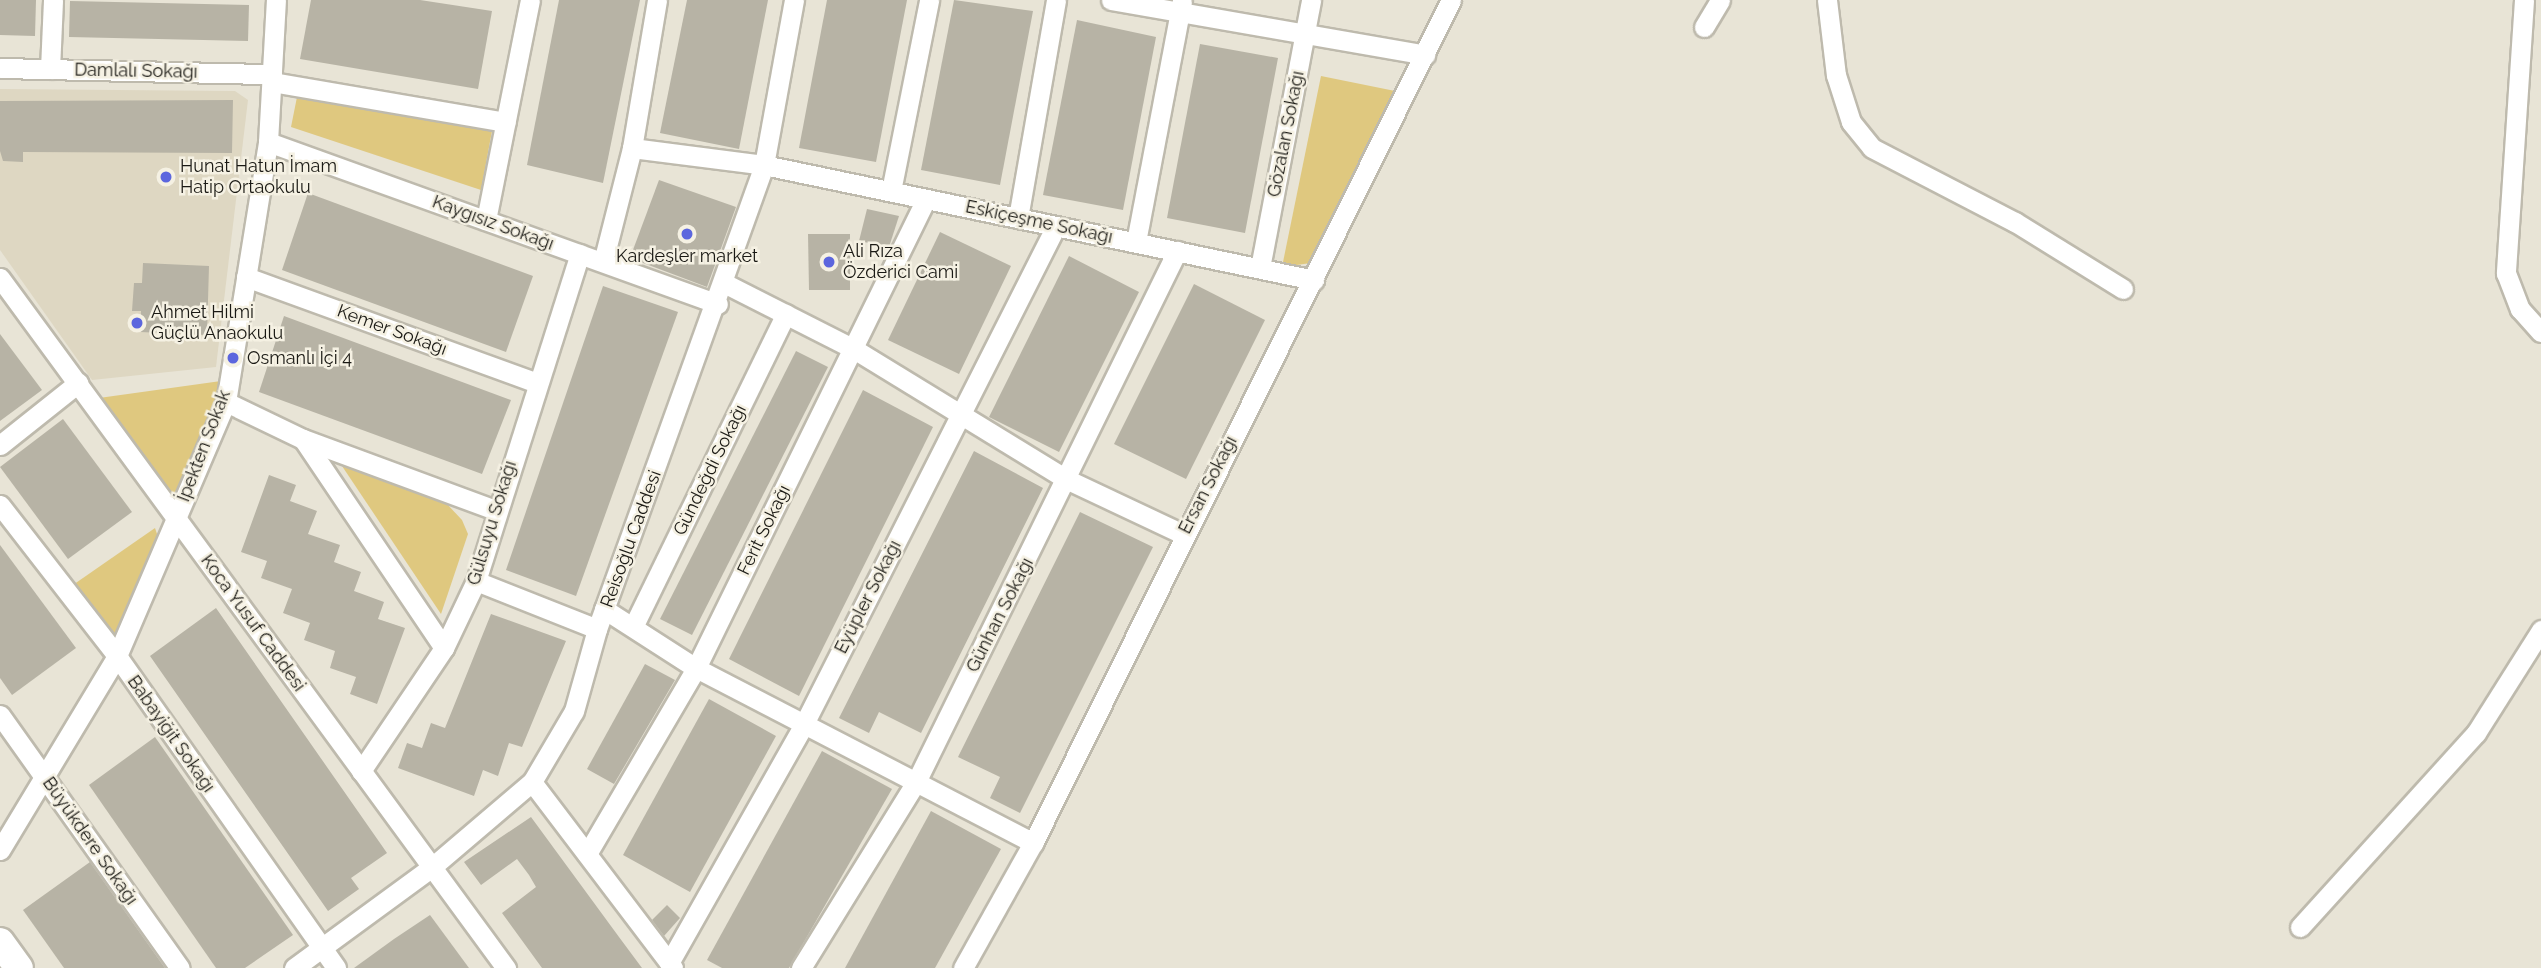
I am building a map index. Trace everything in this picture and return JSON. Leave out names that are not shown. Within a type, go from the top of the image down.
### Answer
[{"type":"street","points":[[50,69],[53,0]]},
{"type":"street","name":"İpekten Sokak","points":[[0,850],[117,656],[226,402],[268,142],[276,0]]},
{"type":"street","points":[[486,220],[530,0]]},
{"type":"street","points":[[603,262],[632,148],[657,0]]},
{"type":"street","name":"Reisoğlu Caddesi","points":[[294,968],[432,867],[532,782],[574,711],[597,629],[726,284],[764,165],[794,0]]},
{"type":"street","points":[[891,191],[929,0]]},
{"type":"street","points":[[1018,218],[1056,0]]},
{"type":"street","points":[[1111,0],[1181,6],[1305,34],[1425,55]]},
{"type":"street","name":"Gözalan Sokağı","points":[[1260,268],[1311,0]]},
{"type":"street","points":[[1439,20],[1442,0]]},
{"type":"street","name":"Ersan Sokağı","points":[[963,968],[1033,843],[1183,534],[1314,280],[1451,0]]},
{"type":"street","points":[[1704,27],[1720,0]]},
{"type":"street","points":[[1827,0],[1836,75],[1851,122],[1872,148],[2014,222],[2123,289]]},
{"type":"street","points":[[2524,0],[2506,273],[2520,309],[2541,332]]},
{"type":"street","points":[[1136,242],[1181,6]]},
{"type":"street","name":"Damlalı Sokağı","points":[[0,68],[272,78],[506,122]]},
{"type":"street","name":"Kaygısız Sokağı","points":[[268,142],[718,304]]},
{"type":"street","name":"Eskiçeşme Sokağı","points":[[632,148],[764,165],[1314,280]]},
{"type":"street","name":"Ferit Sokağı","points":[[587,854],[696,668],[855,349],[926,199]]},
{"type":"street","name":"Eyüpler Sokağı","points":[[671,966],[804,724],[1056,226]]},
{"type":"street","name":"Günhan Sokağı","points":[[802,968],[916,782],[1068,480],[1177,251]]},
{"type":"street","name":"Gülsuyu Sokağı","points":[[361,771],[444,648],[476,581],[495,510],[580,254]]},
{"type":"street","name":"Kemer Sokağı","points":[[246,277],[537,383]]},
{"type":"street","name":"Koca Yusuf Caddesi","points":[[0,278],[506,968]]},
{"type":"street","points":[[726,284],[855,349],[1068,480],[1183,534]]},
{"type":"street","name":"Gündeğdi Sokağı","points":[[634,625],[786,314]]},
{"type":"street","points":[[0,445],[78,383]]},
{"type":"street","points":[[226,402],[303,439],[495,510]]},
{"type":"street","points":[[303,439],[444,648]]},
{"type":"street","name":"Babayiğit Sokağı","points":[[0,505],[117,656],[336,968]]},
{"type":"street","points":[[476,581],[597,629]]},
{"type":"street","points":[[604,609],[634,625],[696,668],[1033,843]]},
{"type":"street","points":[[2300,927],[2476,733],[2541,630]]},
{"type":"street","name":"Büyükdere Sokağı","points":[[0,715],[180,968]]},
{"type":"street","points":[[532,782],[671,966]]},
{"type":"street","points":[[0,942],[19,968]]},
{"type":"shaded area","points":[[1321,76],[1400,92],[1311,263],[1282,267]]},
{"type":"shaded area","points":[[0,89],[235,91],[248,100],[216,367],[92,380],[0,250]]},
{"type":"shaded area","points":[[297,97],[492,131],[481,190],[291,127]]},
{"type":"shaded area","points":[[221,381],[217,412],[177,507],[99,398]]},
{"type":"shaded area","points":[[342,466],[446,503],[462,520],[468,534],[441,614]]},
{"type":"shaded area","points":[[155,528],[158,537],[117,637],[70,587]]},
{"type":"building","points":[[0,0],[36,0],[35,36],[0,35]]},
{"type":"building","points":[[311,0],[420,0],[492,11],[478,89],[300,59]]},
{"type":"building","points":[[559,0],[640,0],[603,183],[527,165]]},
{"type":"building","points":[[687,0],[768,0],[739,149],[660,133]]},
{"type":"building","points":[[827,0],[907,0],[876,162],[799,148]]},
{"type":"building","points":[[954,0],[1033,11],[1000,185],[921,170]]},
{"type":"building","points":[[70,1],[249,5],[248,41],[69,37]]},
{"type":"building","points":[[1077,20],[1156,37],[1123,210],[1043,195]]},
{"type":"building","points":[[1200,44],[1278,58],[1245,233],[1167,218]]},
{"type":"building","points":[[233,100],[232,153],[23,152],[23,162],[3,161],[0,151],[0,101]]},
{"type":"building","name":"Kardeşler market","points":[[659,180],[736,207],[707,287],[630,258]]},
{"type":"building","points":[[308,193],[533,276],[506,352],[282,270]]},
{"type":"building","points":[[867,209],[899,216],[889,247],[859,241]]},
{"type":"building","points":[[940,232],[1011,266],[959,374],[888,340]]},
{"type":"building","name":"Ali Rıza Özderici Cami","points":[[808,234],[850,234],[850,290],[809,290]]},
{"type":"building","points":[[1069,256],[1139,292],[1059,452],[989,417]]},
{"type":"building","points":[[143,263],[209,266],[207,335],[140,332],[141,311],[132,311],[134,283],[142,283]]},
{"type":"building","points":[[1194,284],[1265,320],[1186,479],[1114,444]]},
{"type":"building","points":[[603,286],[678,312],[576,596],[506,570]]},
{"type":"building","points":[[284,316],[511,400],[482,474],[259,392]]},
{"type":"building","points":[[0,334],[42,390],[0,421]]},
{"type":"building","points":[[796,351],[828,367],[692,635],[660,619]]},
{"type":"building","points":[[863,390],[933,427],[799,696],[729,659]]},
{"type":"building","points":[[63,419],[132,512],[68,559],[0,467]]},
{"type":"building","points":[[974,451],[1043,488],[921,733],[879,712],[869,733],[839,718]]},
{"type":"building","points":[[269,475],[296,485],[290,501],[317,511],[308,534],[340,545],[334,562],[361,572],[354,591],[384,602],[378,619],[405,628],[377,704],[350,694],[356,677],[330,668],[335,651],[304,640],[310,623],[283,613],[292,589],[261,578],[267,561],[241,552]]},
{"type":"building","points":[[1080,512],[1153,547],[1020,813],[990,798],[1000,777],[958,757]]},
{"type":"building","points":[[0,545],[76,648],[12,695],[0,678]]},
{"type":"building","points":[[216,608],[387,853],[351,878],[359,889],[328,911],[150,656]]},
{"type":"building","points":[[491,614],[566,641],[522,747],[509,743],[498,776],[483,770],[474,796],[398,768],[407,743],[422,748],[431,723],[445,728]]},
{"type":"building","points":[[645,664],[675,680],[614,784],[587,769]]},
{"type":"building","points":[[709,699],[776,736],[690,892],[623,855]]},
{"type":"building","points":[[155,737],[293,935],[245,968],[216,968],[89,785]]},
{"type":"building","points":[[822,751],[892,789],[789,968],[722,968],[707,960]]},
{"type":"building","points":[[931,811],[1001,849],[935,968],[845,968]]},
{"type":"building","points":[[531,817],[642,968],[542,968],[502,913],[536,887],[529,875],[517,859],[481,885],[464,862]]},
{"type":"building","points":[[90,862],[165,968],[64,968],[23,910]]},
{"type":"building","points":[[667,905],[680,918],[664,936],[652,920]]},
{"type":"building","points":[[430,915],[469,968],[354,968],[394,939]]},
{"type":"place","name":"Hunat Hatun İmam Hatip Ortaokulu","points":[[166,177]]},
{"type":"place","name":"Kardeşler market","points":[[687,234]]},
{"type":"place","name":"Ali Rıza Özderici Cami","points":[[829,262]]},
{"type":"place","name":"Ahmet Hilmi Güçlü Anaokulu","points":[[137,323]]},
{"type":"place","name":"Osmanlı İçi 4","points":[[233,358]]}]
